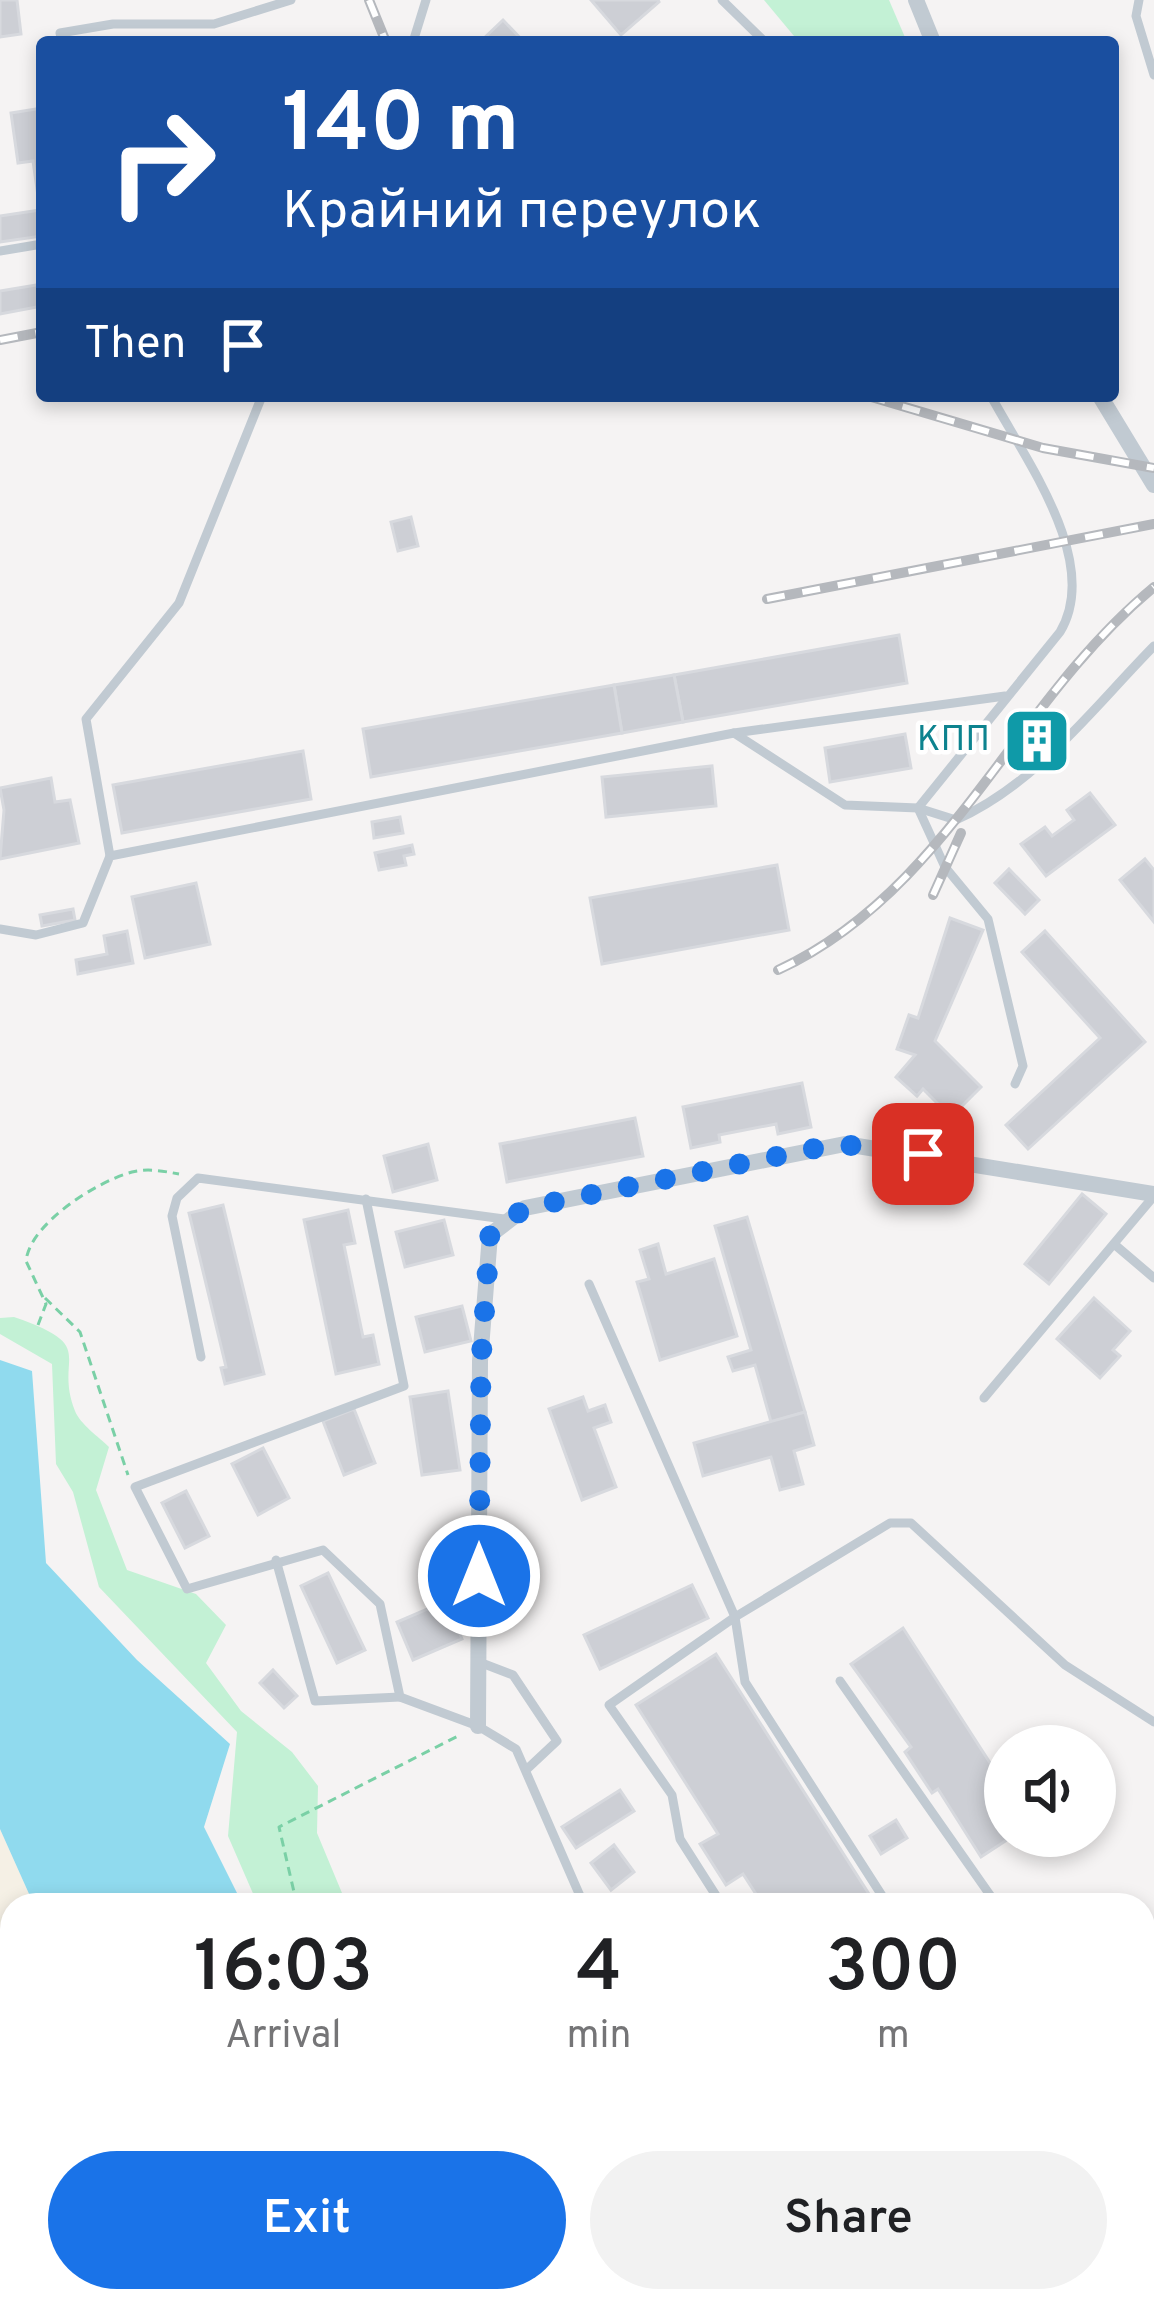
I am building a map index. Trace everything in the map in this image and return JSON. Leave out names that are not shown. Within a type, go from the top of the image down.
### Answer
[{"type":"street","points":[[916,0],[931,36]]},
{"type":"street","points":[[1104,402],[1154,485]]},
{"type":"street","points":[[478,1726],[481,1361],[490,1234],[503,1220],[525,1208],[845,1144],[1154,1195]]},
{"type":"lane","points":[[61,36],[113,24],[214,24],[291,0]]},
{"type":"lane","points":[[415,36],[426,0]]},
{"type":"lane","points":[[722,0],[759,36]]},
{"type":"lane","points":[[1139,0],[1136,16],[1154,75]]},
{"type":"lane","points":[[0,251],[36,245]]},
{"type":"lane","points":[[0,929],[36,935],[83,923],[110,856],[86,719],[178,603],[260,402]]},
{"type":"lane","points":[[918,808],[1068,618],[1076,578],[1065,540],[994,402]]},
{"type":"lane","points":[[734,733],[845,805],[918,808],[947,821],[998,799],[1047,760],[1154,646]]},
{"type":"lane","points":[[110,856],[734,733],[1005,696]]},
{"type":"lane","points":[[918,808],[945,867],[988,919],[1023,1066],[1015,1084]]},
{"type":"lane","points":[[201,1357],[172,1216],[177,1198],[198,1178],[503,1220]]},
{"type":"lane","points":[[984,1398],[1154,1195]]},
{"type":"lane","points":[[366,1198],[404,1386],[135,1487],[187,1589],[323,1550],[380,1604],[400,1697]]},
{"type":"lane","points":[[1114,1244],[1154,1278]]},
{"type":"lane","points":[[589,1284],[735,1617],[745,1682],[880,1893]]},
{"type":"lane","points":[[714,1893],[680,1839],[672,1795],[609,1706],[735,1617],[890,1523],[911,1523],[1064,1665],[1154,1722]]},
{"type":"lane","points":[[276,1560],[315,1701],[400,1697],[478,1726],[516,1749],[579,1893]]},
{"type":"lane","points":[[478,1662],[513,1675],[557,1742],[526,1770]]},
{"type":"lane","points":[[840,1681],[989,1893]]},
{"type":"path","points":[[135,1487],[122,1463],[106,1396],[80,1332],[44,1297],[29,1269],[27,1250],[44,1228],[114,1178],[154,1169],[198,1178]]},
{"type":"path","points":[[38,1325],[44,1297]]},
{"type":"path","points":[[294,1893],[279,1827],[478,1726]]},
{"type":"green space","points":[[764,0],[889,0],[904,36],[794,36]]},
{"type":"green space","points":[[14,1317],[41,1327],[66,1345],[75,1411],[109,1447],[96,1490],[127,1570],[196,1594],[226,1625],[206,1663],[241,1711],[292,1752],[318,1786],[317,1833],[342,1893],[253,1893],[228,1836],[237,1732],[99,1587],[73,1492],[56,1464],[52,1364],[0,1334],[0,1318]]},
{"type":"sand","points":[[0,1829],[29,1893],[0,1893]]},
{"type":"water","points":[[0,1360],[32,1371],[46,1563],[137,1660],[230,1744],[204,1827],[237,1893],[29,1893],[0,1829]]},
{"type":"building","points":[[0,0],[17,0],[21,34],[0,37]]},
{"type":"building","points":[[591,0],[658,0],[659,2],[621,35]]},
{"type":"building","points":[[503,20],[518,36],[486,36]]},
{"type":"building","points":[[36,109],[36,182],[33,161],[18,163],[11,113]]},
{"type":"building","points":[[36,211],[36,237],[0,242],[0,216]]},
{"type":"building","points":[[36,285],[36,307],[0,314],[0,291]]},
{"type":"building","points":[[411,517],[418,546],[398,551],[391,522]]},
{"type":"building","points":[[899,635],[907,683],[683,722],[674,675]]},
{"type":"building","points":[[674,675],[683,722],[622,733],[614,685]]},
{"type":"building","points":[[614,685],[622,733],[371,777],[363,729]]},
{"type":"building","points":[[905,734],[911,768],[830,782],[825,748]]},
{"type":"building","points":[[303,751],[311,799],[122,833],[113,785]]},
{"type":"building","points":[[712,766],[716,806],[606,817],[602,777]]},
{"type":"building","points":[[51,778],[55,802],[70,800],[79,843],[0,859],[4,810],[0,788]]},
{"type":"building","points":[[1090,793],[1115,825],[1046,876],[1021,844],[1045,827],[1052,836],[1074,820],[1067,810]]},
{"type":"building","points":[[400,817],[403,833],[374,838],[372,822]]},
{"type":"building","points":[[412,845],[414,854],[404,856],[406,865],[379,870],[375,853]]},
{"type":"building","points":[[1145,859],[1154,870],[1154,922],[1120,880]]},
{"type":"building","points":[[777,865],[789,930],[602,964],[590,898]]},
{"type":"building","points":[[1009,869],[1039,900],[1025,914],[995,883]]},
{"type":"building","points":[[196,883],[210,944],[145,958],[132,897]]},
{"type":"building","points":[[73,909],[75,920],[42,926],[40,915]]},
{"type":"building","points":[[950,918],[983,930],[935,1041],[981,1087],[951,1117],[923,1089],[917,1096],[896,1077],[915,1055],[897,1049],[909,1015],[918,1018]]},
{"type":"building","points":[[127,931],[133,963],[78,974],[76,960],[107,954],[104,936]]},
{"type":"building","points":[[1045,931],[1145,1042],[1028,1149],[1006,1125],[1100,1038],[1022,952]]},
{"type":"building","points":[[802,1083],[811,1127],[778,1134],[776,1124],[719,1135],[720,1142],[691,1148],[683,1107]]},
{"type":"building","points":[[635,1118],[643,1156],[507,1182],[500,1144]]},
{"type":"building","points":[[428,1144],[437,1180],[393,1192],[384,1156]]},
{"type":"building","points":[[1082,1194],[1106,1214],[1049,1284],[1025,1264]]},
{"type":"building","points":[[223,1205],[264,1374],[225,1384],[221,1368],[226,1367],[189,1213]]},
{"type":"building","points":[[348,1210],[355,1243],[344,1245],[363,1337],[373,1335],[379,1364],[336,1374],[304,1220]]},
{"type":"building","points":[[747,1217],[805,1412],[771,1422],[755,1365],[733,1371],[728,1357],[751,1350],[715,1226]]},
{"type":"building","points":[[444,1220],[453,1255],[405,1267],[396,1232]]},
{"type":"building","points":[[658,1244],[666,1274],[714,1259],[737,1336],[660,1360],[637,1282],[649,1279],[640,1250]]},
{"type":"building","points":[[1094,1298],[1130,1331],[1113,1350],[1120,1356],[1100,1378],[1057,1339]]},
{"type":"building","points":[[462,1306],[471,1341],[425,1352],[416,1317]]},
{"type":"building","points":[[448,1391],[460,1470],[422,1475],[410,1397]]},
{"type":"building","points":[[583,1397],[588,1411],[605,1405],[611,1422],[594,1428],[616,1487],[582,1500],[549,1409]]},
{"type":"building","points":[[354,1409],[375,1463],[344,1475],[323,1421]]},
{"type":"building","points":[[805,1412],[814,1445],[794,1451],[803,1484],[780,1490],[771,1457],[703,1476],[694,1443]]},
{"type":"building","points":[[263,1448],[289,1498],[258,1515],[232,1464]]},
{"type":"building","points":[[186,1491],[209,1536],[185,1548],[162,1503]]},
{"type":"building","points":[[328,1573],[365,1650],[337,1663],[301,1586]]},
{"type":"building","points":[[692,1585],[708,1618],[600,1669],[584,1635]]},
{"type":"building","points":[[446,1601],[462,1639],[413,1660],[397,1622]]},
{"type":"building","points":[[903,1628],[984,1753],[984,1855],[938,1789],[932,1793],[905,1752],[911,1747],[851,1664]]},
{"type":"building","points":[[716,1654],[868,1893],[755,1893],[743,1874],[726,1885],[700,1844],[718,1834],[636,1705]]},
{"type":"building","points":[[273,1670],[297,1696],[284,1708],[260,1683]]},
{"type":"building","points":[[620,1790],[634,1811],[576,1848],[562,1827]]},
{"type":"building","points":[[896,1820],[907,1838],[881,1854],[870,1836]]},
{"type":"building","points":[[614,1845],[634,1872],[611,1890],[591,1863]]},
{"type":"railway","points":[[369,0],[384,36]]},
{"type":"railway","points":[[0,340],[36,333]]},
{"type":"railway","points":[[888,402],[1043,448],[1154,468]]},
{"type":"railway","points":[[767,599],[1154,524]]},
{"type":"railway","points":[[778,970],[837,936],[889,893],[935,845],[1104,634],[1154,587]]},
{"type":"railway","points":[[933,895],[961,833]]},
{"type":"place","name":"КПП","points":[[1037,741]]},
{"type":"route","points":[[479,1576],[481,1361],[490,1234],[503,1220],[525,1208],[827,1146],[876,1145],[923,1154]]}]
